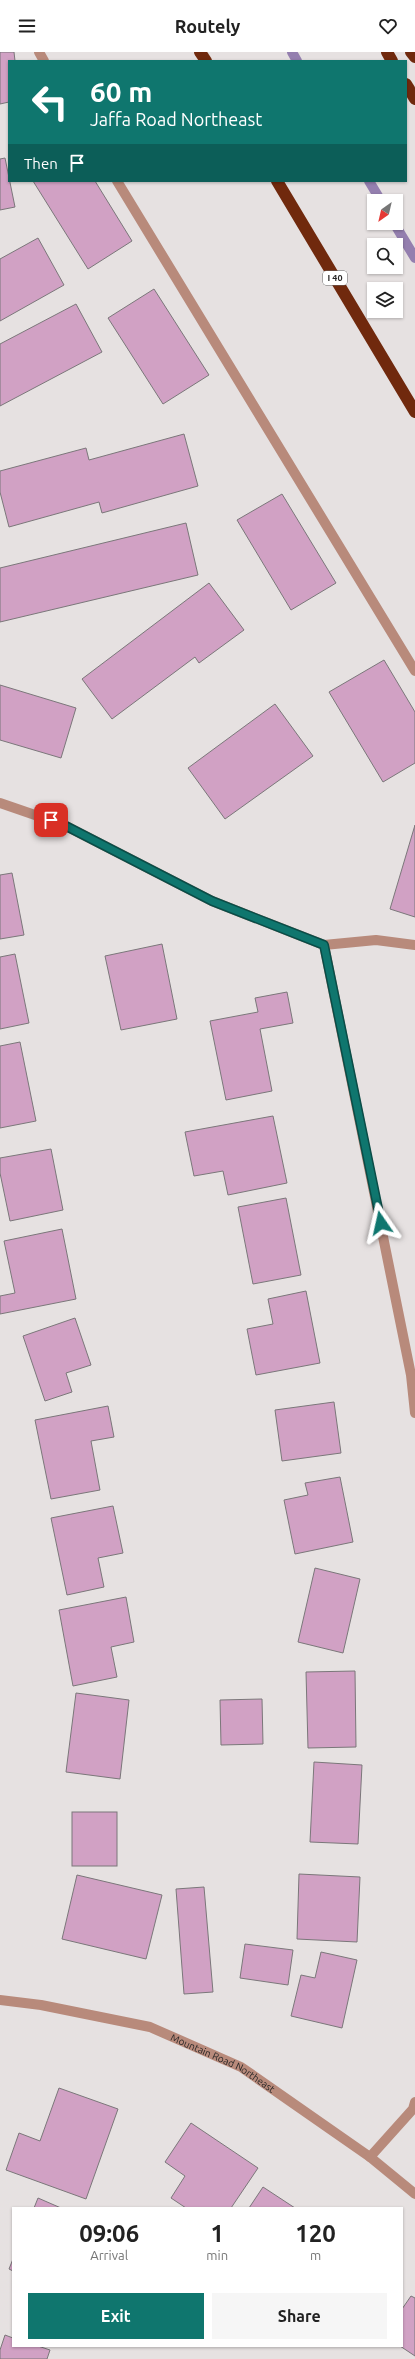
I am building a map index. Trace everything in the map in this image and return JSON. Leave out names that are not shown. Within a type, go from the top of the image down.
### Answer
[{"type":"highway","points":[[411,52],[415,57]]},
{"type":"highway","points":[[407,86],[415,99]]},
{"type":"highway","name":"I 40","points":[[278,182],[415,412]]},
{"type":"highway","points":[[393,375],[415,419]]},
{"type":"street","points":[[118,182],[415,671]]},
{"type":"street","points":[[0,803],[64,825],[212,901],[324,945],[376,940],[415,945]]},
{"type":"street","points":[[324,945],[411,1375],[415,1413]]},
{"type":"street","name":"Mountain Road Northeast","points":[[0,2000],[41,2005],[157,2030],[241,2067],[370,2157],[415,2194]]},
{"type":"street","points":[[370,2157],[414,2109],[415,2102]]},
{"type":"building","points":[[0,52],[14,52],[15,60],[8,60],[8,102],[0,104]]},
{"type":"building","points":[[5,158],[8,182],[10,182],[15,207],[0,210],[0,159]]},
{"type":"building","points":[[34,182],[96,182],[132,241],[88,269]]},
{"type":"building","points":[[38,238],[64,285],[0,321],[0,259]]},
{"type":"building","points":[[154,289],[209,375],[163,404],[108,318]]},
{"type":"building","points":[[76,304],[102,352],[0,406],[0,344]]},
{"type":"building","points":[[184,434],[198,486],[102,513],[99,502],[9,527],[0,492],[0,471],[86,448],[89,460]]},
{"type":"building","points":[[282,494],[336,583],[291,610],[237,520]]},
{"type":"building","points":[[186,523],[198,575],[0,622],[0,568]]},
{"type":"building","points":[[209,583],[244,630],[199,663],[195,657],[112,719],[82,679]]},
{"type":"building","points":[[384,660],[415,712],[415,763],[383,782],[329,692]]},
{"type":"building","points":[[0,685],[76,708],[61,758],[0,740]]},
{"type":"building","points":[[275,704],[313,756],[225,819],[188,768]]},
{"type":"building","points":[[415,825],[415,917],[390,909]]},
{"type":"building","points":[[12,873],[24,935],[0,939],[0,875]]},
{"type":"building","points":[[162,944],[177,1019],[121,1030],[105,956]]},
{"type":"building","points":[[15,954],[29,1023],[0,1029],[0,957]]},
{"type":"building","points":[[287,992],[293,1023],[260,1029],[272,1091],[226,1100],[210,1021],[258,1012],[255,998]]},
{"type":"building","points":[[20,1042],[36,1121],[0,1128],[0,1046]]},
{"type":"building","points":[[273,1116],[287,1183],[228,1195],[223,1171],[194,1176],[185,1132]]},
{"type":"building","points":[[51,1149],[63,1210],[10,1221],[0,1173],[0,1158]]},
{"type":"building","points":[[286,1198],[301,1275],[253,1284],[238,1207]]},
{"type":"building","points":[[62,1229],[76,1299],[0,1314],[0,1296],[15,1293],[4,1241]]},
{"type":"building","points":[[306,1291],[320,1363],[256,1375],[247,1329],[273,1324],[268,1299]]},
{"type":"building","points":[[75,1318],[91,1365],[66,1373],[72,1392],[45,1401],[23,1336]]},
{"type":"building","points":[[334,1402],[341,1453],[282,1461],[275,1410]]},
{"type":"building","points":[[108,1406],[114,1437],[91,1441],[100,1490],[51,1499],[35,1420]]},
{"type":"building","points":[[340,1477],[353,1542],[295,1554],[284,1500],[308,1495],[305,1483]]},
{"type":"building","points":[[113,1506],[123,1553],[98,1558],[104,1587],[67,1595],[51,1518]]},
{"type":"building","points":[[315,1568],[360,1579],[343,1653],[298,1642]]},
{"type":"building","points":[[126,1597],[134,1642],[111,1647],[117,1677],[73,1686],[59,1610]]},
{"type":"building","points":[[355,1671],[356,1747],[308,1748],[306,1672]]},
{"type":"building","points":[[76,1693],[129,1700],[120,1779],[66,1772]]},
{"type":"building","points":[[262,1699],[263,1744],[221,1745],[220,1700]]},
{"type":"building","points":[[314,1762],[362,1765],[358,1844],[310,1842]]},
{"type":"building","points":[[72,1812],[117,1812],[117,1866],[72,1866]]},
{"type":"building","points":[[299,1874],[360,1877],[357,1942],[297,1939]]},
{"type":"building","points":[[77,1875],[162,1895],[146,1959],[62,1939]]},
{"type":"building","points":[[204,1887],[213,1992],[184,1994],[176,1889]]},
{"type":"building","points":[[245,1944],[293,1950],[288,1985],[240,1978]]},
{"type":"building","points":[[321,1952],[357,1960],[342,2028],[291,2016],[301,1975],[315,1978]]},
{"type":"building","points":[[59,2088],[118,2109],[86,2199],[6,2170],[19,2133],[40,2141]]},
{"type":"building","points":[[191,2123],[258,2168],[232,2207],[184,2207],[171,2198],[185,2176],[165,2162]]},
{"type":"building","points":[[263,2187],[293,2207],[250,2207]]},
{"type":"building","points":[[38,2198],[59,2207],[34,2207]]},
{"type":"building","points":[[12,2262],[12,2270],[9,2269]]},
{"type":"building","points":[[411,2296],[415,2298],[415,2356],[402,2347],[403,2347],[403,2308]]},
{"type":"building","points":[[5,2335],[12,2338],[12,2347],[41,2347],[50,2350],[47,2359],[0,2359],[0,2350]]},
{"type":"waterway","points":[[292,52],[296,60]]},
{"type":"waterway","points":[[370,182],[377,194]]},
{"type":"waterway","points":[[398,230],[415,258]]},
{"type":"route","points":[[51,820],[64,825],[212,901],[324,945],[381,1223]]}]
